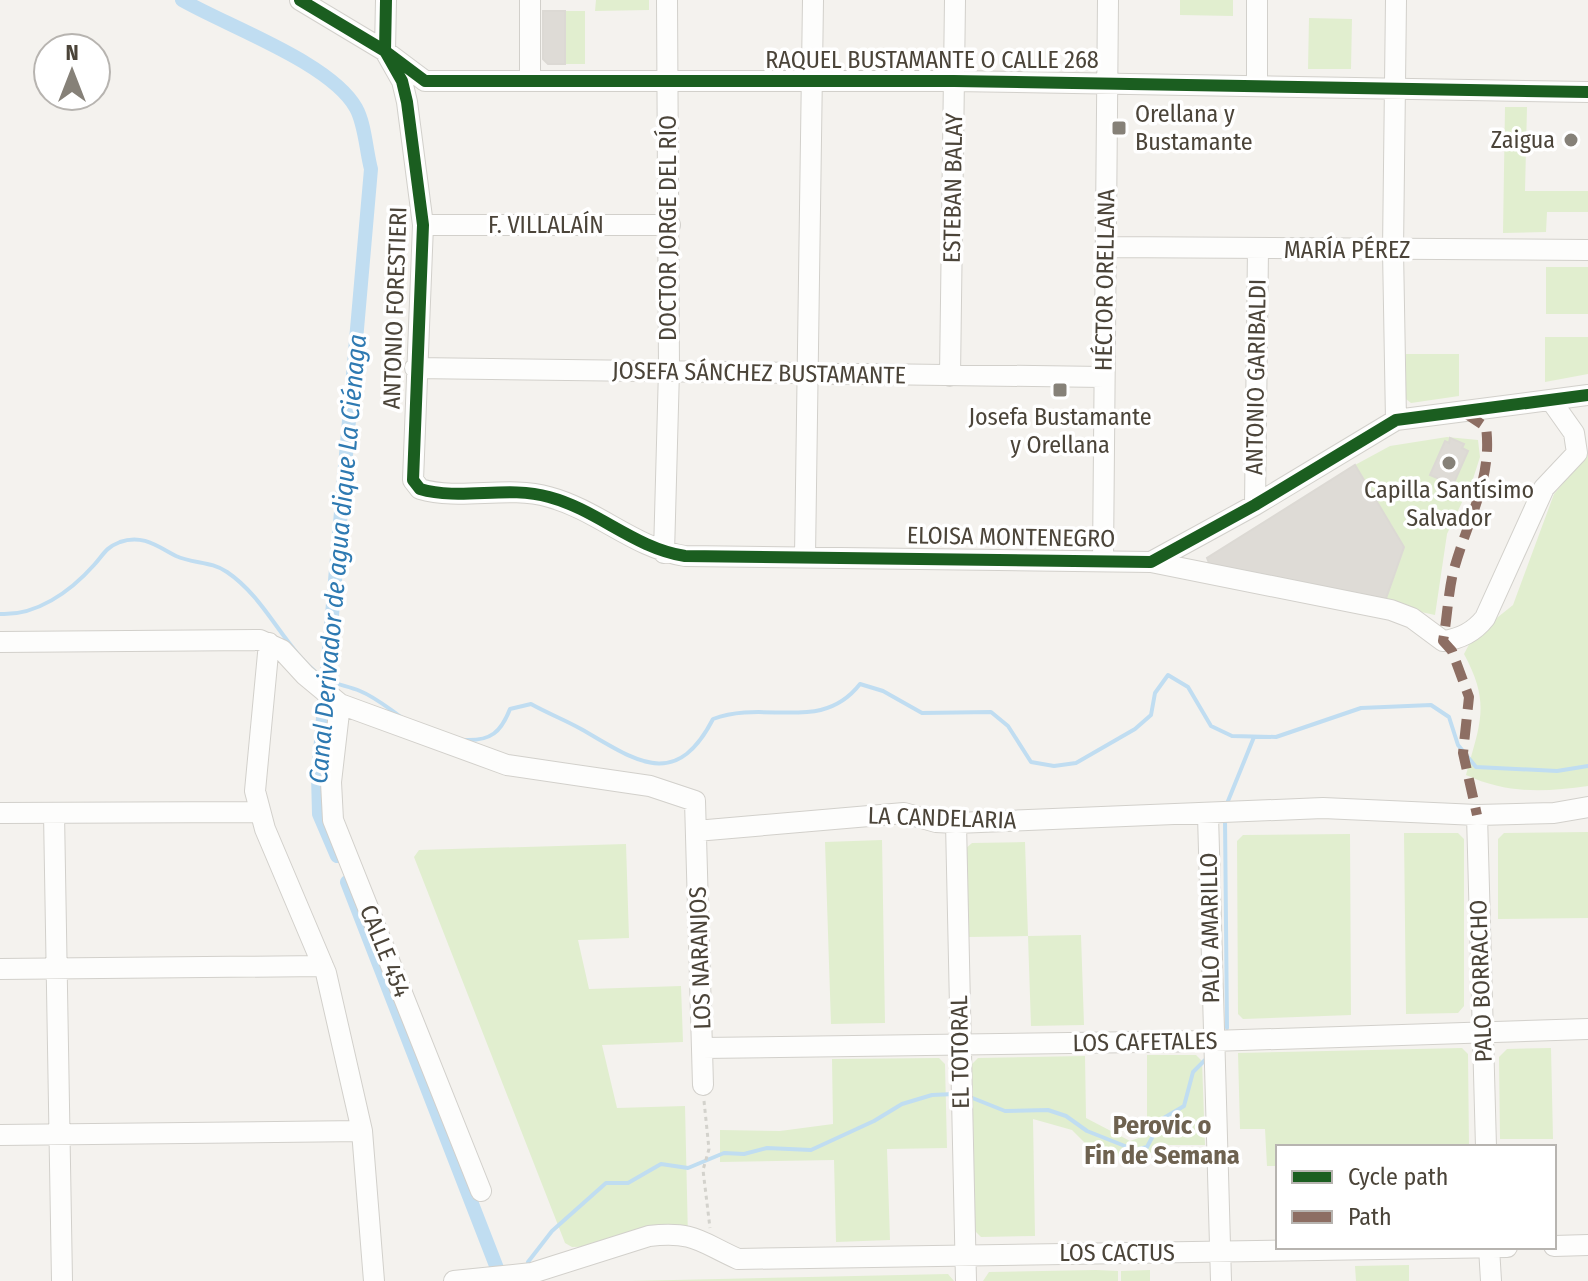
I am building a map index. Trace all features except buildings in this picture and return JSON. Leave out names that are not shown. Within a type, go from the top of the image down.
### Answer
[{"type":"street","points":[[300,0],[385,51],[425,81],[407,102]]},
{"type":"street","name":"ANTONIO FORESTIERI","points":[[386,0],[385,51],[395,67],[407,102],[423,225],[413,480]]},
{"type":"street","points":[[530,0],[530,81]]},
{"type":"street","name":"DOCTOR JORGE DEL RÍO","points":[[664,553],[670,225],[667,0]]},
{"type":"street","points":[[805,556],[813,0]]},
{"type":"street","name":"ESTEBAN BALAY","points":[[950,376],[955,0]]},
{"type":"street","name":"HÉCTOR ORELLANA","points":[[1103,559],[1108,0]]},
{"type":"street","points":[[1257,0],[1257,85]]},
{"type":"street","points":[[1396,0],[1393,250],[1396,420]]},
{"type":"street","name":"RAQUEL BUSTAMANTE O CALLE 268","points":[[425,81],[954,81],[1588,92]]},
{"type":"street","name":"F. VILLALAÍN","points":[[423,225],[670,225]]},
{"type":"street","name":"MARÍA PÉREZ","points":[[1106,247],[1588,250]]},
{"type":"street","name":"ANTONIO GARIBALDI","points":[[1255,505],[1258,249]]},
{"type":"street","name":"JOSEFA SÁNCHEZ BUSTAMANTE","points":[[415,368],[1103,377]]},
{"type":"street","points":[[1151,562],[1255,505],[1396,420],[1588,395]]},
{"type":"street","points":[[1552,402],[1582,447]]},
{"type":"street","name":"ELOISA MONTENEGRO","points":[[413,480],[420,489],[430,492],[530,492],[554,498],[664,553],[685,556],[1151,562],[1391,610],[1412,618],[1443,641],[1455,640],[1476,629],[1485,618],[1544,488],[1582,447]]},
{"type":"street","points":[[0,642],[269,643],[282,650],[305,675],[340,704],[507,765],[650,786],[684,795],[695,801],[696,831]]},
{"type":"street","points":[[269,643],[255,780],[259,812],[323,966],[362,1131],[374,1281]]},
{"type":"street","name":"CALLE 454","points":[[340,704],[331,782],[333,820],[481,1191]]},
{"type":"street","name":"LA CANDELARIA","points":[[696,831],[904,813],[936,822],[956,823],[1323,808],[1477,815],[1554,813],[1588,807]]},
{"type":"street","points":[[0,813],[259,812]]},
{"type":"street","points":[[54,813],[62,1281]]},
{"type":"street","name":"PALO AMARILLO","points":[[1208,815],[1221,1281]]},
{"type":"street","name":"PALO BORRACHO","points":[[1477,815],[1486,1145]]},
{"type":"street","name":"EL TOTORAL","points":[[956,823],[966,1281]]},
{"type":"street","name":"LOS NARANJOS","points":[[696,831],[703,1085]]},
{"type":"street","points":[[0,969],[323,966]]},
{"type":"street","name":"LOS CAFETALES","points":[[702,1048],[1212,1041],[1588,1029]]},
{"type":"street","points":[[0,1135],[362,1131]]},
{"type":"street","name":"LOS CACTUS","points":[[454,1281],[532,1273],[649,1236],[670,1234],[700,1237],[738,1259],[1381,1249]]},
{"type":"street","points":[[1556,1246],[1588,1245]]},
{"type":"street","points":[[1489,1249],[1491,1281]]},
{"type":"path","points":[[703,1085],[709,1149],[703,1170],[720,1249]]},
{"type":"green space","points":[[596,0],[649,0],[649,10],[595,11]]},
{"type":"green space","points":[[1180,0],[1233,0],[1233,16],[1180,15]]},
{"type":"green space","points":[[565,11],[585,11],[585,64],[565,64]]},
{"type":"green space","points":[[1309,18],[1352,19],[1351,69],[1308,69]]},
{"type":"green space","points":[[1505,107],[1527,107],[1525,191],[1588,191],[1588,212],[1547,212],[1546,232],[1503,233]]},
{"type":"green space","points":[[1546,267],[1588,267],[1588,314],[1546,314]]},
{"type":"green space","points":[[1545,337],[1588,337],[1588,374],[1545,382]]},
{"type":"green space","points":[[1406,354],[1459,354],[1459,396],[1411,403],[1406,399]]},
{"type":"green space","points":[[1447,437],[1478,440],[1480,457],[1447,534],[1435,615],[1384,604],[1355,465],[1390,446]]},
{"type":"green space","points":[[1588,454],[1588,786],[1526,790],[1496,786],[1466,775],[1479,727],[1480,701],[1478,687],[1464,654],[1473,637],[1513,605],[1554,494]]},
{"type":"green space","points":[[1588,832],[1588,918],[1498,919],[1498,839],[1504,833]]},
{"type":"green space","points":[[1404,833],[1458,833],[1464,839],[1464,1006],[1458,1013],[1406,1014]]},
{"type":"green space","points":[[1350,834],[1351,1015],[1243,1019],[1238,1014],[1237,841],[1243,835]]},
{"type":"green space","points":[[882,840],[885,1023],[831,1024],[825,842]]},
{"type":"green space","points":[[1025,842],[1028,936],[968,937],[965,849],[972,843]]},
{"type":"green space","points":[[626,844],[629,938],[578,940],[589,989],[681,986],[683,1042],[602,1045],[617,1108],[685,1106],[688,1238],[682,1244],[572,1247],[565,1243],[414,857],[419,850]]},
{"type":"green space","points":[[1081,935],[1084,1025],[1031,1026],[1028,936]]},
{"type":"green space","points":[[1462,1048],[1468,1054],[1469,1145],[1276,1145],[1276,1166],[1267,1166],[1265,1129],[1240,1129],[1238,1053]]},
{"type":"green space","points":[[1551,1048],[1553,1139],[1500,1139],[1499,1057],[1507,1049]]},
{"type":"green space","points":[[1147,1055],[1196,1055],[1202,1061],[1205,1145],[1170,1145],[1136,1159],[1087,1153],[1087,1145],[1072,1130],[1033,1119],[1035,1236],[981,1237],[975,1231],[972,1064],[978,1058],[1085,1056],[1086,1118],[1130,1141],[1147,1135]]},
{"type":"green space","points":[[939,1058],[945,1064],[947,1148],[887,1149],[890,1240],[836,1242],[834,1160],[720,1162],[720,1130],[780,1131],[833,1124],[832,1059]]},
{"type":"green space","points":[[1409,1265],[1409,1281],[1356,1281],[1355,1266]]},
{"type":"green space","points":[[1150,1270],[1150,1281],[1121,1281],[1121,1271]]},
{"type":"green space","points":[[1118,1271],[1118,1281],[983,1281],[989,1272]]},
{"type":"green space","points":[[948,1274],[954,1281],[628,1281]]},
{"type":"waterway","name":"Canal Derivador de agua dique La Ciénaga","points":[[182,0],[302,61],[343,92],[359,114],[371,169],[318,775],[319,814],[337,856]]},
{"type":"waterway","points":[[0,614],[26,611],[52,600],[85,575],[111,547],[128,540],[142,540],[183,559],[227,572],[253,596],[296,652],[321,676],[366,693],[401,717]]},
{"type":"waterway","points":[[465,740],[482,739],[494,734],[510,709],[531,704],[636,759],[669,763],[684,756],[699,742],[713,719],[753,712],[792,713],[828,708],[845,699],[860,684],[883,691],[922,713],[991,712],[1008,726],[1031,762],[1054,766],[1076,763],[1135,729],[1151,715],[1155,693],[1168,675],[1188,687],[1211,726],[1232,736],[1276,737],[1361,708],[1431,705],[1449,717],[1458,745],[1476,767],[1557,771],[1588,766]]},
{"type":"waterway","points":[[1226,806],[1254,737]]},
{"type":"waterway","points":[[1225,819],[1227,1028]]},
{"type":"waterway","name":"Canal Derivador de agua dique La Ciénaga","points":[[347,882],[502,1281]]},
{"type":"waterway","points":[[970,1097],[1005,1111],[1048,1110],[1066,1116],[1087,1131],[1135,1150],[1147,1147],[1162,1119],[1184,1106],[1193,1072],[1205,1060]]},
{"type":"waterway","points":[[528,1262],[552,1231],[606,1183],[628,1183],[661,1164],[688,1168],[724,1153],[744,1154],[767,1148],[811,1150],[874,1121],[902,1104],[932,1095],[954,1094]]},
{"type":"marked path","points":[[1465,413],[1486,427],[1486,465],[1453,573],[1443,641],[1452,651],[1469,697],[1463,753],[1477,815]]},
{"type":"cycle path","points":[[300,0],[385,51],[425,81],[954,81],[1588,92]]},
{"type":"cycle path","points":[[386,0],[385,51],[402,81],[407,102],[423,225],[413,480],[420,489],[452,494],[517,492],[549,497],[584,511],[649,545],[685,556],[1151,562],[1255,505],[1396,420],[1588,395]]},
{"type":"place","name":"Orellana y Bustamante","points":[[1119,128]]},
{"type":"place","name":"Zaigua","points":[[1571,140]]},
{"type":"place","name":"Josefa Bustamante y Orellana","points":[[1060,390]]},
{"type":"place","name":"Capilla Santísimo Salvador","points":[[1449,463]]},
{"type":"district","name":"Perovic o Fin de Semana","points":[[1162,1140]]}]
